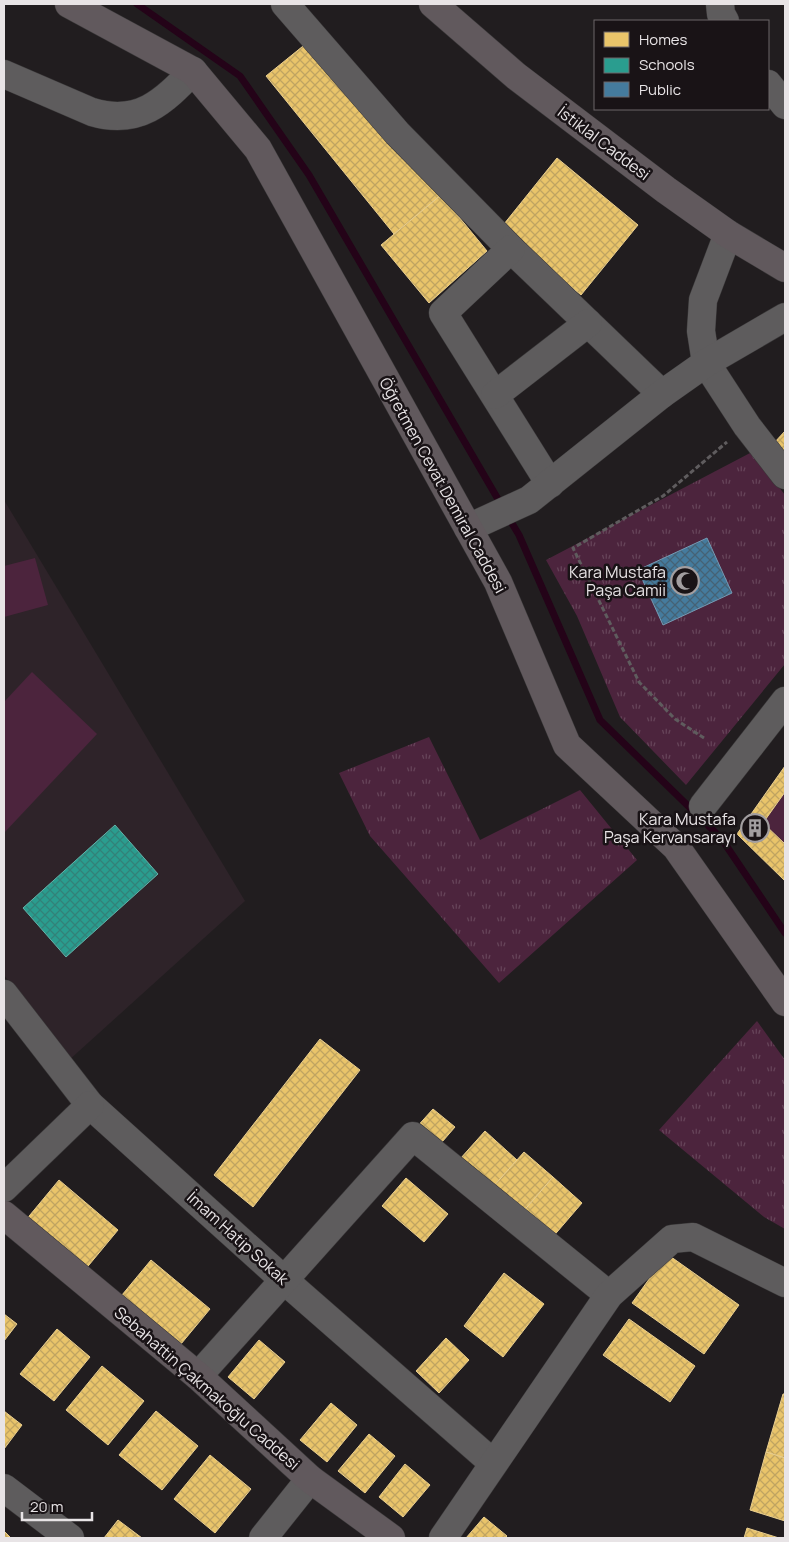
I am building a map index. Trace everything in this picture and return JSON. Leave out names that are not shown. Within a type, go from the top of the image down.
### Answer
[{"type":"main road","name":"Öğretmen Cevat Demiral Caddesi","points":[[69,4],[193,70],[258,149],[479,524],[498,582],[567,744],[676,847],[785,1002]]},
{"type":"main road","name":"İstiklal Caddesi","points":[[433,4],[516,76],[666,190],[728,234],[785,268]]},
{"type":"main road","name":"Sebahattin Çakmakoğlu Caddesi","points":[[4,1215],[198,1376],[310,1479],[391,1538]]},
{"type":"street","points":[[285,4],[397,133],[511,249],[662,394]]},
{"type":"street","points":[[720,4],[725,20]]},
{"type":"street","points":[[4,74],[92,112],[105,116],[120,117],[134,114],[168,96],[193,70]]},
{"type":"street","points":[[769,85],[785,106]]},
{"type":"street","points":[[728,234],[703,300],[701,331],[706,363],[747,426],[785,475]]},
{"type":"street","points":[[511,249],[443,314],[495,395],[539,492]]},
{"type":"street","points":[[479,524],[539,492],[662,394],[706,363],[785,317]]},
{"type":"street","points":[[495,395],[588,323]]},
{"type":"street","points":[[703,806],[785,700]]},
{"type":"street","name":"İmam Hatip Sokak","points":[[4,994],[90,1105],[284,1280],[493,1463]]},
{"type":"street","points":[[4,1188],[90,1105]]},
{"type":"street","points":[[198,1376],[413,1136],[609,1295]]},
{"type":"street","points":[[443,1538],[609,1295],[672,1239],[692,1237],[785,1283]]},
{"type":"street","points":[[263,1538],[310,1479]]},
{"type":"street","points":[[4,1488],[70,1538]]},
{"type":"path","points":[[704,738],[675,720],[639,682],[573,548],[663,496],[747,426]]},
{"type":"shaded area","points":[[4,500],[245,901],[68,1061],[4,975]]},
{"type":"green space","points":[[752,452],[785,495],[785,664],[686,785],[620,717],[577,616],[546,560]]},
{"type":"green space","points":[[35,558],[48,605],[4,617],[4,566]]},
{"type":"green space","points":[[32,672],[97,734],[4,833],[4,702]]},
{"type":"green space","points":[[429,737],[480,840],[580,790],[637,860],[499,983],[370,836],[339,773]]},
{"type":"green space","points":[[785,792],[785,844],[763,823]]},
{"type":"green space","points":[[757,1021],[785,1060],[785,1229],[764,1217],[659,1130]]},
{"type":"building: Homes","points":[[313,38],[441,195],[394,234],[266,76]]},
{"type":"building: Homes","points":[[557,158],[638,225],[581,295],[500,229]]},
{"type":"building: Homes","points":[[441,195],[487,251],[429,303],[381,245]]},
{"type":"building: Homes","points":[[785,431],[785,453],[774,443]]},
{"type":"building: Homes","name":"Kara Mustafa Paşa Kervansarayı","points":[[785,766],[785,792],[763,823],[785,844],[785,881],[737,834]]},
{"type":"building: Homes","points":[[320,1039],[360,1070],[253,1207],[214,1175]]},
{"type":"building: Homes","points":[[433,1109],[455,1127],[436,1149],[414,1130]]},
{"type":"building: Homes","points":[[485,1131],[517,1160],[493,1187],[460,1159]]},
{"type":"building: Homes","points":[[524,1152],[553,1177],[522,1213],[493,1187]]},
{"type":"building: Homes","points":[[553,1177],[582,1203],[551,1239],[522,1213]]},
{"type":"building: Homes","points":[[406,1178],[448,1214],[424,1242],[382,1206]]},
{"type":"building: Homes","points":[[59,1180],[118,1230],[84,1271],[25,1221]]},
{"type":"building: Homes","points":[[667,1254],[739,1305],[704,1354],[632,1303]]},
{"type":"building: Homes","points":[[151,1260],[210,1309],[176,1350],[117,1301]]},
{"type":"building: Homes","points":[[504,1273],[544,1304],[503,1357],[464,1326]]},
{"type":"building: Homes","points":[[4,1314],[17,1324],[4,1341]]},
{"type":"building: Homes","points":[[629,1319],[695,1366],[670,1402],[603,1355]]},
{"type":"building: Homes","points":[[57,1329],[90,1357],[54,1401],[20,1374]]},
{"type":"building: Homes","points":[[446,1338],[469,1360],[439,1393],[416,1371]]},
{"type":"building: Homes","points":[[259,1340],[285,1362],[254,1399],[228,1377]]},
{"type":"building: Homes","points":[[102,1366],[144,1401],[108,1445],[66,1410]]},
{"type":"building: Homes","points":[[783,1394],[785,1394],[785,1458],[766,1452]]},
{"type":"building: Homes","points":[[331,1403],[357,1425],[327,1462],[300,1440]]},
{"type":"building: Homes","points":[[4,1411],[22,1425],[4,1449]]},
{"type":"building: Homes","points":[[156,1411],[198,1446],[162,1490],[119,1455]]},
{"type":"building: Homes","points":[[369,1434],[395,1456],[365,1493],[338,1471]]},
{"type":"building: Homes","points":[[766,1452],[785,1458],[785,1521],[750,1510]]},
{"type":"building: Homes","points":[[210,1455],[251,1489],[215,1533],[174,1499]]},
{"type":"building: Homes","points":[[405,1464],[430,1485],[403,1517],[379,1497]]},
{"type":"building: Homes","points":[[484,1517],[507,1536],[505,1538],[466,1538]]},
{"type":"building: Homes","points":[[118,1520],[142,1538],[104,1538]]},
{"type":"building: Homes","points":[[747,1528],[779,1538],[744,1538]]},
{"type":"building: Homes","points":[[4,1531],[10,1537],[9,1538],[4,1538]]},
{"type":"building: Schools","points":[[115,825],[158,874],[66,957],[23,908]]},
{"type":"building: Public","name":"Kara Mustafa Paşa Camii","points":[[707,538],[732,593],[663,625],[638,570]]},
{"type":"waterway","points":[[137,4],[240,76],[309,175],[502,506]]},
{"type":"waterway","points":[[507,515],[519,535],[600,720],[721,838],[785,933]]},
{"type":"place","name":"Kara Mustafa Paşa Camii","points":[[685,581]]},
{"type":"place","name":"Kara Mustafa Paşa Kervansarayı","points":[[755,828]]}]
